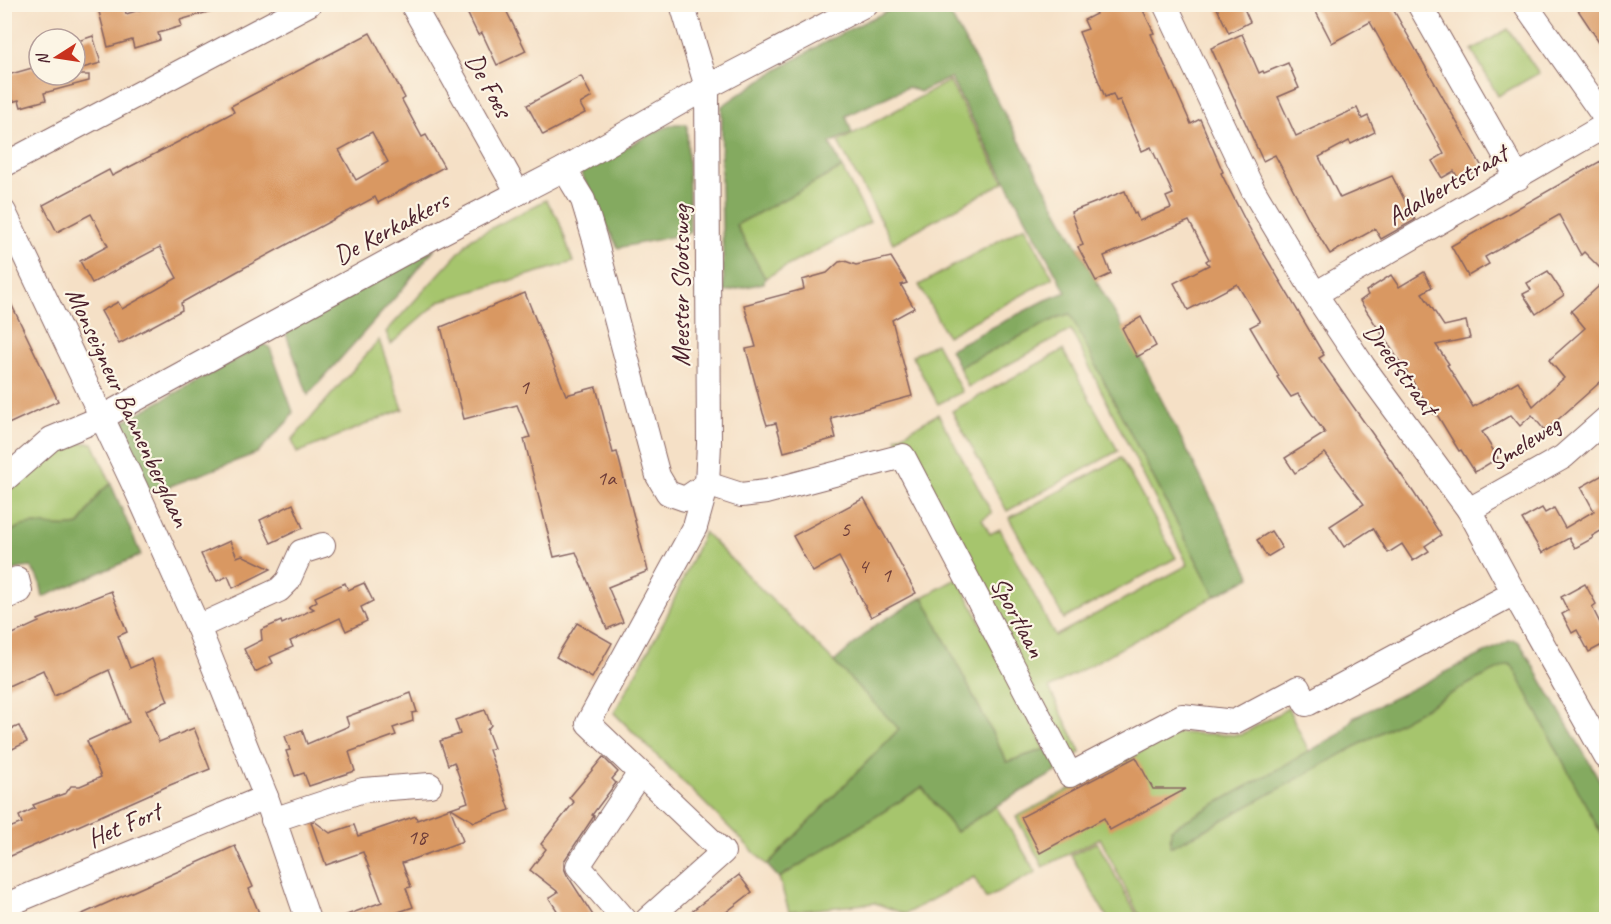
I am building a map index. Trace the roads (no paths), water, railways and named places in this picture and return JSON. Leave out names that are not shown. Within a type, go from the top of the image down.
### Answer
[{"type":"street","points":[[4,165],[309,4]]},
{"type":"street","name":"De Foes","points":[[411,4],[518,193]]},
{"type":"street","name":"Meester Slootsweg","points":[[640,773],[588,723],[695,527],[706,484],[709,444],[707,87],[682,4]]},
{"type":"street","name":"De Kerkakkers","points":[[4,480],[51,439],[101,418],[433,237],[564,169],[707,87],[866,4]]},
{"type":"street","name":"Dreefstraat","points":[[1166,4],[1253,190],[1315,294],[1363,366],[1469,510],[1606,757]]},
{"type":"street","points":[[1419,4],[1518,178]]},
{"type":"street","points":[[1526,4],[1606,119]]},
{"type":"street","name":"Adalbertstraat","points":[[1315,294],[1606,125]]},
{"type":"street","name":"Meester Slootsweg","points":[[564,169],[583,200],[658,476],[668,493],[685,499],[706,484]]},
{"type":"street","name":"Monseigneur Bannenberglaan","points":[[4,212],[136,489],[198,627],[266,797],[308,920]]},
{"type":"street","name":"Smeleweg","points":[[1469,510],[1563,457],[1606,419]]},
{"type":"street","name":"Sportlaan","points":[[706,484],[741,495],[766,492],[903,456],[1070,775],[1182,716],[1234,722],[1298,688],[1306,704],[1309,704],[1514,593]]},
{"type":"street","points":[[198,627],[279,590],[288,581],[301,552],[323,545]]},
{"type":"street","points":[[625,920],[578,866],[640,773],[723,852],[647,920]]},
{"type":"street","points":[[273,820],[363,790],[430,785]]},
{"type":"street","name":"Het Fort","points":[[4,906],[266,797]]}]
